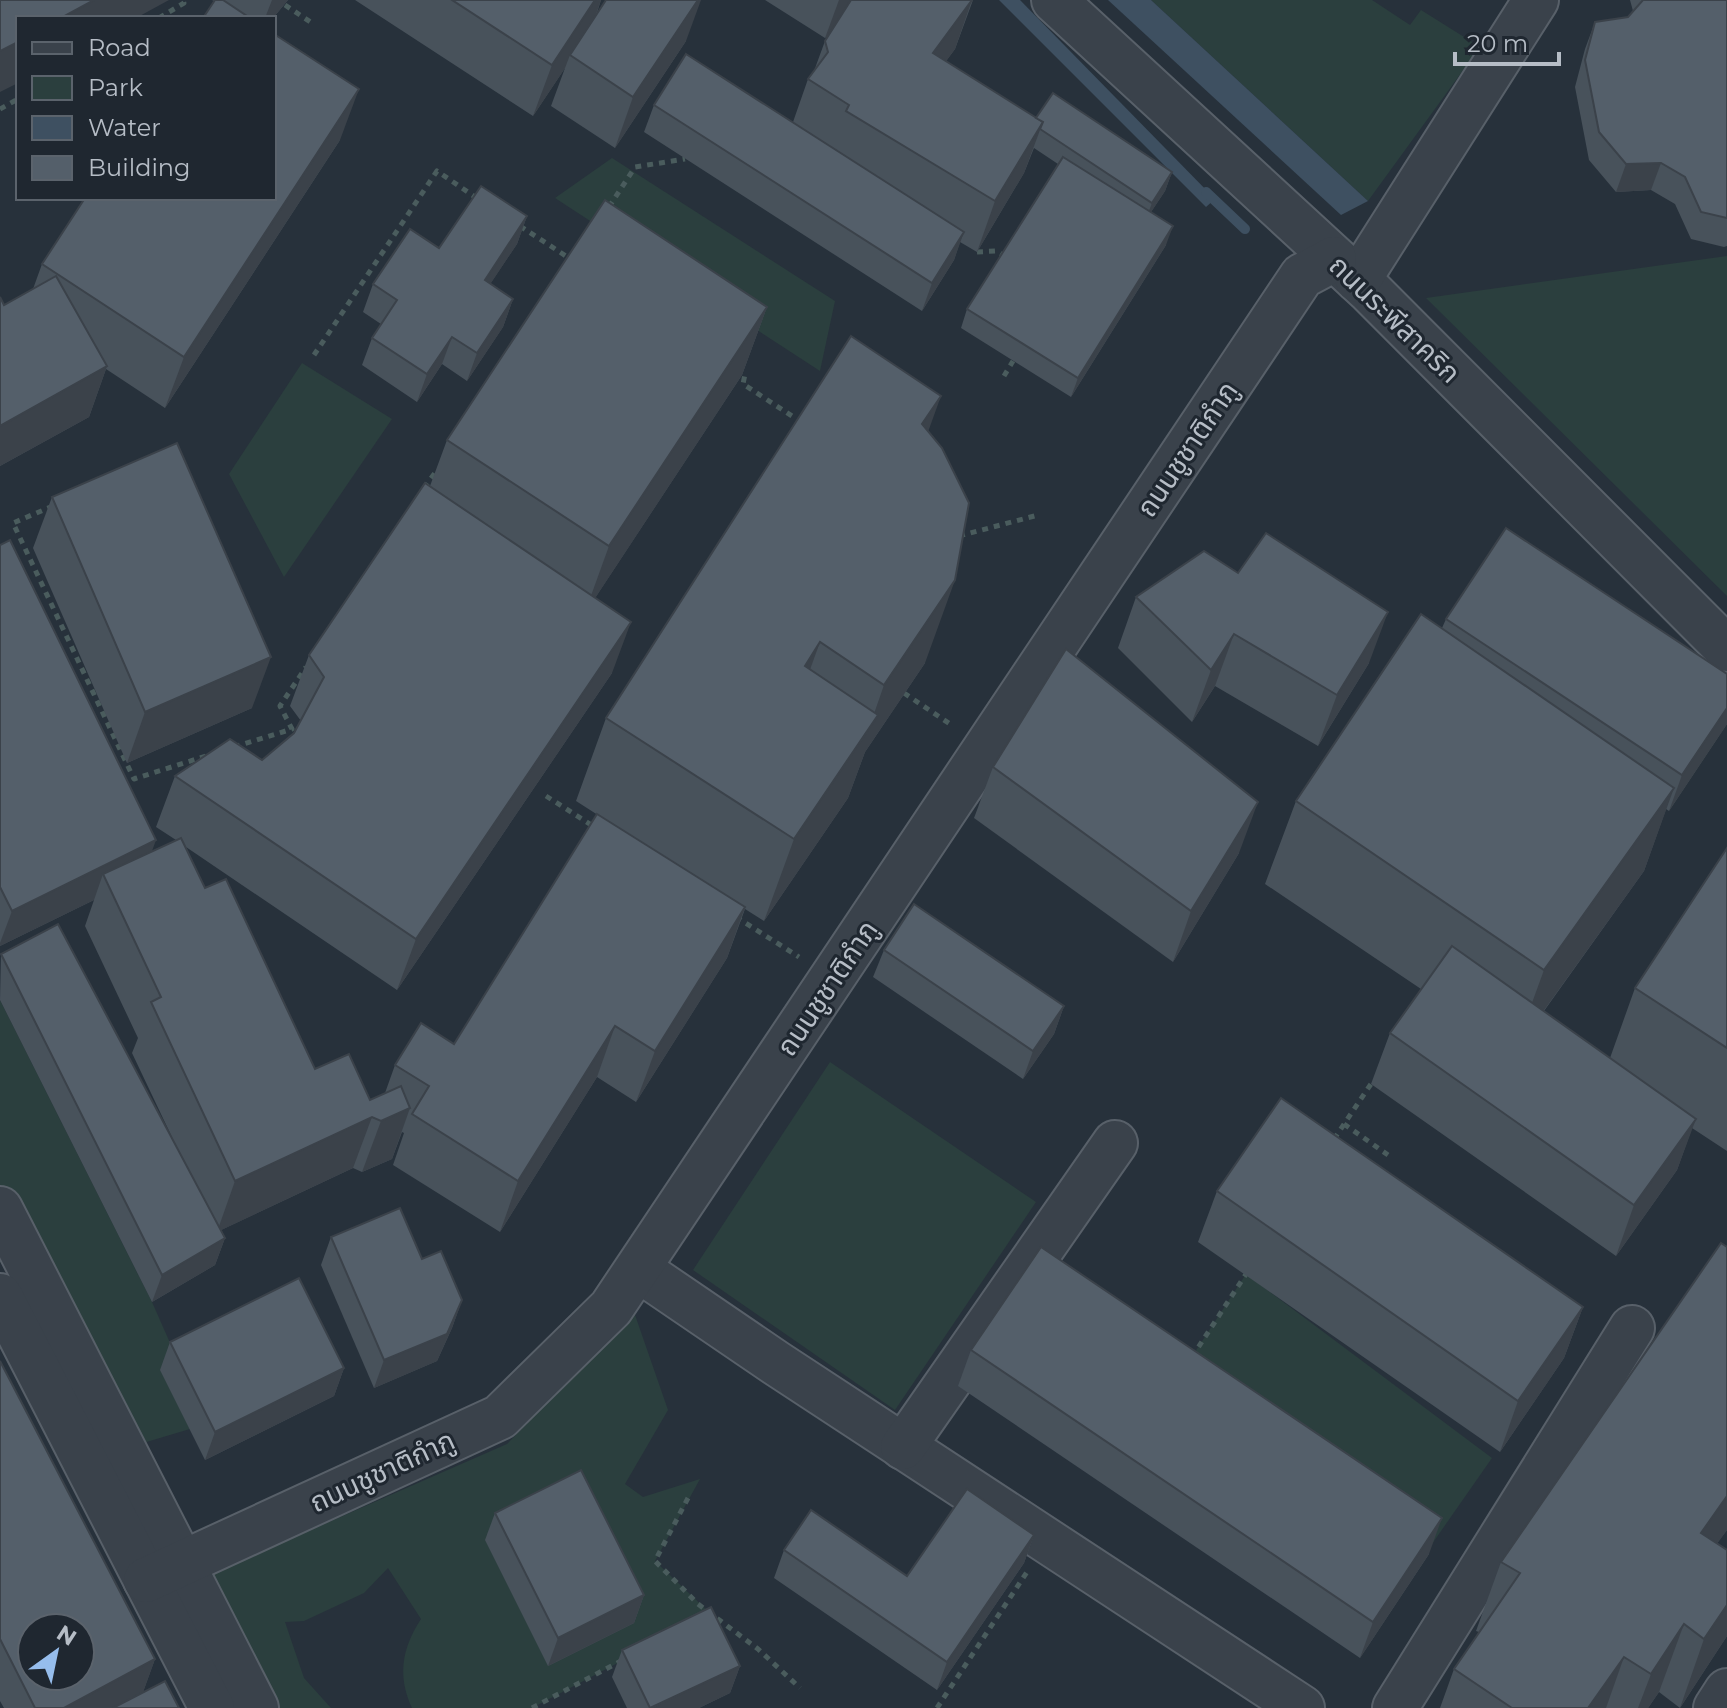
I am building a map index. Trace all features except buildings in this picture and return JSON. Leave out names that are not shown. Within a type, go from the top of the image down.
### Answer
[{"type":"lane","name":"ถนนระพีสาคริก","points":[[1054,0],[1346,270],[1727,649]]},
{"type":"lane","name":"ถนนชูชาติกำภู","points":[[164,1572],[500,1417],[611,1308],[1302,276],[1346,270],[1536,0]]},
{"type":"lane","points":[[903,1447],[1115,1143]]},
{"type":"lane","points":[[0,1209],[164,1572],[212,1708]]},
{"type":"lane","points":[[638,1269],[1302,1708]]},
{"type":"lane","points":[[0,1296],[164,1572],[256,1708]]},
{"type":"lane","points":[[1395,1708],[1632,1328]]},
{"type":"lane","points":[[1716,1708],[1727,1691]]},
{"type":"path","points":[[162,16],[184,3],[183,0]]},
{"type":"path","points":[[285,5],[312,23]]},
{"type":"path","points":[[601,219],[635,167],[685,159]]},
{"type":"path","points":[[314,355],[437,171],[487,204]]},
{"type":"path","points":[[512,221],[574,262],[581,252]]},
{"type":"path","points":[[977,252],[996,251],[1005,256]]},
{"type":"path","points":[[1004,376],[1013,361]]},
{"type":"path","points":[[732,366],[745,374],[743,384],[795,418]]},
{"type":"path","points":[[418,497],[444,458]]},
{"type":"path","points":[[55,505],[13,523],[134,779],[292,729],[280,706],[314,654]]},
{"type":"path","points":[[949,538],[1038,515]]},
{"type":"path","points":[[904,693],[954,726]]},
{"type":"path","points":[[546,796],[599,830]]},
{"type":"path","points":[[733,915],[800,958]]},
{"type":"path","points":[[1329,1146],[1371,1084]]},
{"type":"path","points":[[1344,1124],[1388,1155]]},
{"type":"path","points":[[1183,1369],[1246,1274]]},
{"type":"path","points":[[688,1498],[655,1561],[711,1614],[758,1649],[800,1688]]},
{"type":"path","points":[[937,1708],[1048,1539]]},
{"type":"path","points":[[697,1621],[711,1614]]},
{"type":"path","points":[[532,1708],[628,1657]]},
{"type":"green space","points":[[1151,0],[1372,0],[1410,25],[1421,10],[1480,47],[1368,201]]},
{"type":"green space","points":[[612,158],[835,301],[820,371],[555,198]]},
{"type":"green space","points":[[1727,256],[1727,596],[1426,298]]},
{"type":"green space","points":[[302,363],[392,419],[284,577],[229,474]]},
{"type":"green space","points":[[0,1000],[152,1302],[178,1361],[190,1429],[123,1449],[0,1209]]},
{"type":"green space","points":[[830,1062],[1036,1202],[895,1410],[693,1270]]},
{"type":"green space","points":[[1246,1274],[1492,1458],[1432,1544],[1176,1381]]},
{"type":"green space","points":[[634,1312],[668,1410],[625,1484],[643,1497],[700,1479],[655,1561],[711,1614],[532,1708],[412,1708],[404,1685],[404,1662],[409,1641],[421,1619],[388,1568],[364,1593],[304,1621],[285,1622],[304,1678],[331,1708],[269,1708],[201,1578],[507,1444]]},
{"type":"water","points":[[999,0],[1020,0],[1215,199],[1206,207]]},
{"type":"water","points":[[1108,0],[1151,0],[1368,201],[1341,215]]},
{"type":"waterway","points":[[1206,192],[1245,229]]}]
